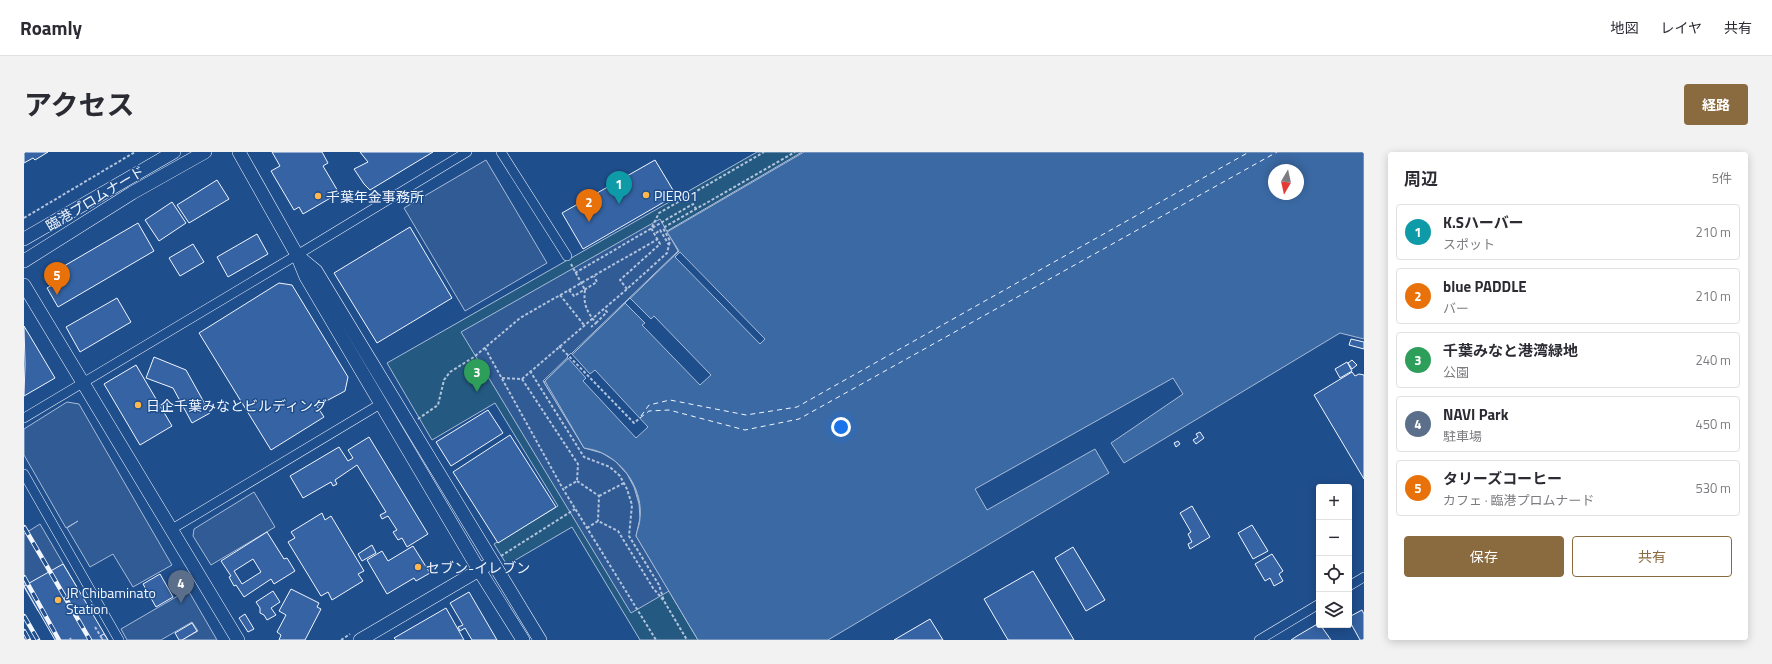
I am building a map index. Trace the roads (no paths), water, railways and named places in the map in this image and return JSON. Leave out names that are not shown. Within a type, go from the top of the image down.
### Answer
[{"type":"street","name":"臨港プロムナード","points":[[24,239],[174,152]]},
{"type":"street","name":"臨港プロムナード","points":[[24,261],[132,193],[205,152]]},
{"type":"street","points":[[239,152],[297,255],[306,277],[382,403],[479,570],[524,640]]},
{"type":"street","points":[[24,418],[467,152]]},
{"type":"street","points":[[501,152],[567,256]]},
{"type":"street","points":[[297,255],[316,271],[495,560],[540,640]]},
{"type":"street","points":[[24,285],[238,640]]},
{"type":"street","points":[[172,529],[382,403]]},
{"type":"street","points":[[24,474],[119,640]]},
{"type":"street","points":[[360,640],[495,560]]},
{"type":"street","points":[[1352,584],[1364,577]]},
{"type":"street","points":[[1258,640],[1316,606]]},
{"type":"railway","points":[[24,527],[90,640]]},
{"type":"railway","points":[[24,577],[59,640]]},
{"type":"railway","points":[[24,616],[38,640]]},
{"type":"railway","points":[[24,631],[29,640]]},
{"type":"place","name":"PIER01","points":[[646,195]]},
{"type":"place","name":"千葉年金事務所","points":[[318,196]]},
{"type":"place","name":"K.Sハーバー","points":[[619,204]]},
{"type":"place","name":"blue PADDLE","points":[[589,222]]},
{"type":"place","name":"タリーズコーヒー","points":[[57,295]]},
{"type":"place","name":"千葉みなと港湾緑地","points":[[477,392]]},
{"type":"place","name":"日企千葉みなとビルディング","points":[[138,405]]},
{"type":"place","name":"セブン-イレブン","points":[[418,567]]},
{"type":"place","name":"JR Chibaminato Station","points":[[58,600]]},
{"type":"place","name":"NAVI Park","points":[[181,603]]}]
